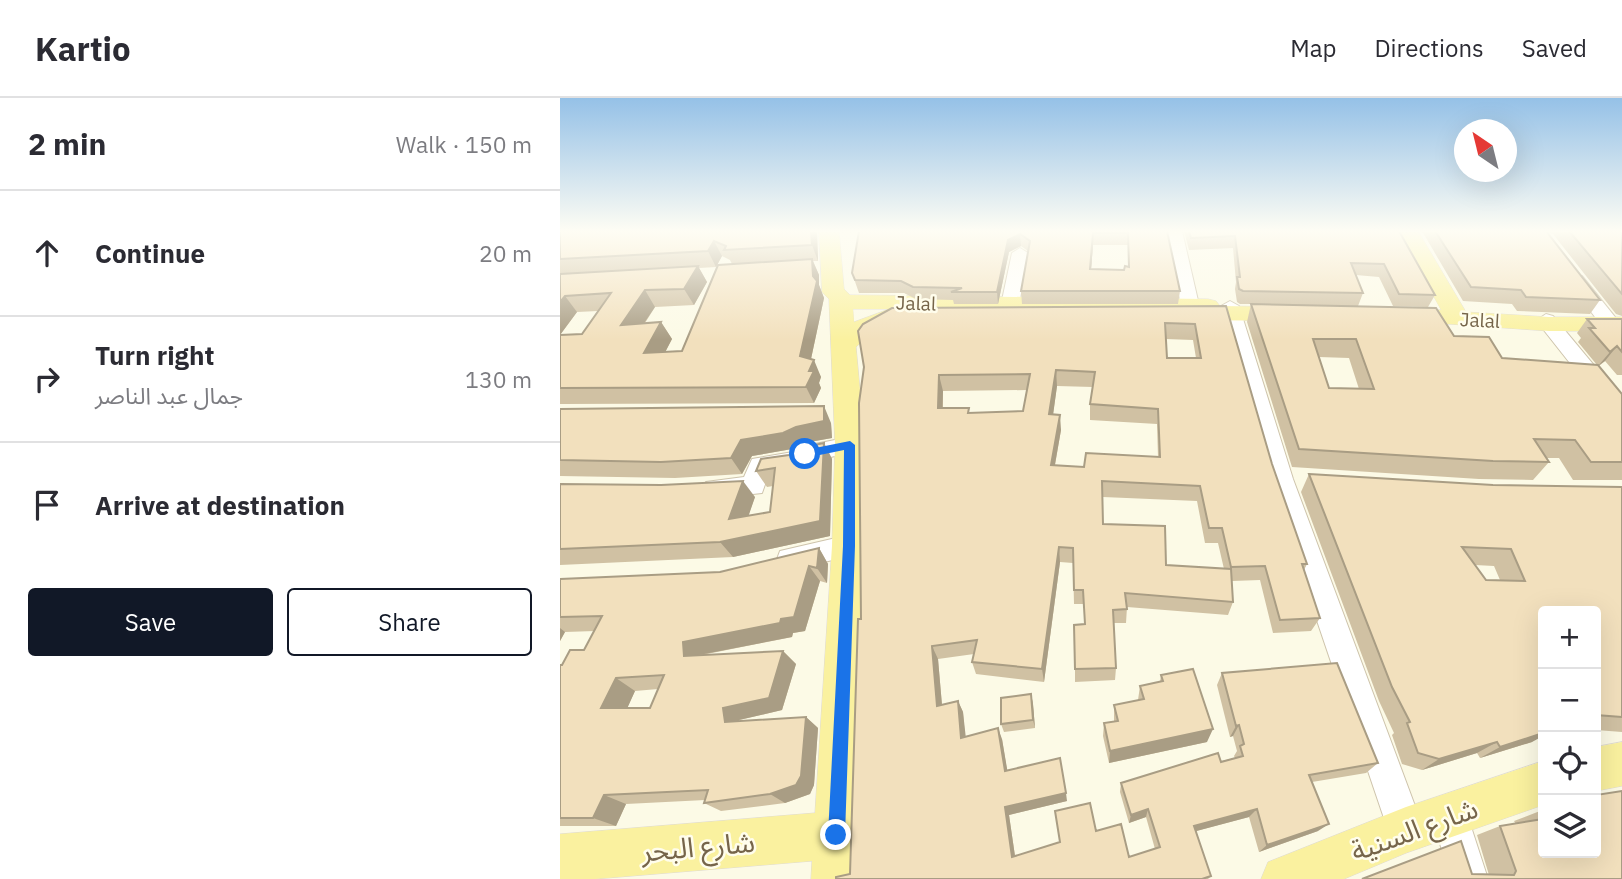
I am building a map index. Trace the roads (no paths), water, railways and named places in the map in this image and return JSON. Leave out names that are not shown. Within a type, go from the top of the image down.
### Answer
[{"type":"main road","points":[[1421,267],[1449,315]]},
{"type":"main road","points":[[1426,267],[1449,315]]},
{"type":"main road","points":[[831,268],[833,292],[840,300],[844,345],[840,423],[849,546],[836,857]]},
{"type":"main road","name":"Jalal","points":[[840,300],[1010,305],[1190,305],[1231,310]]},
{"type":"main road","name":"Jalal","points":[[844,345],[865,325],[893,314],[1309,311]]},
{"type":"main road","name":"Jalal","points":[[1375,312],[1548,322],[1617,322]]},
{"type":"main road","points":[[1601,768],[1622,764]]},
{"type":"main road","name":"شارع السنية","points":[[1285,879],[1406,830],[1538,785]]},
{"type":"main road","name":"شارع البحر","points":[[560,858],[633,865],[836,857]]},
{"type":"street","points":[[1010,305],[1017,267]]},
{"type":"street","points":[[1182,267],[1190,305]]},
{"type":"street","points":[[1569,270],[1617,322]]},
{"type":"street","points":[[1231,310],[1294,480],[1406,830]]},
{"type":"street","points":[[1548,322],[1622,414]]},
{"type":"street","points":[[697,489],[753,486],[760,465],[800,460],[840,423]]},
{"type":"street","points":[[759,566],[849,546]]},
{"type":"street","points":[[1450,815],[1469,879]]}]
